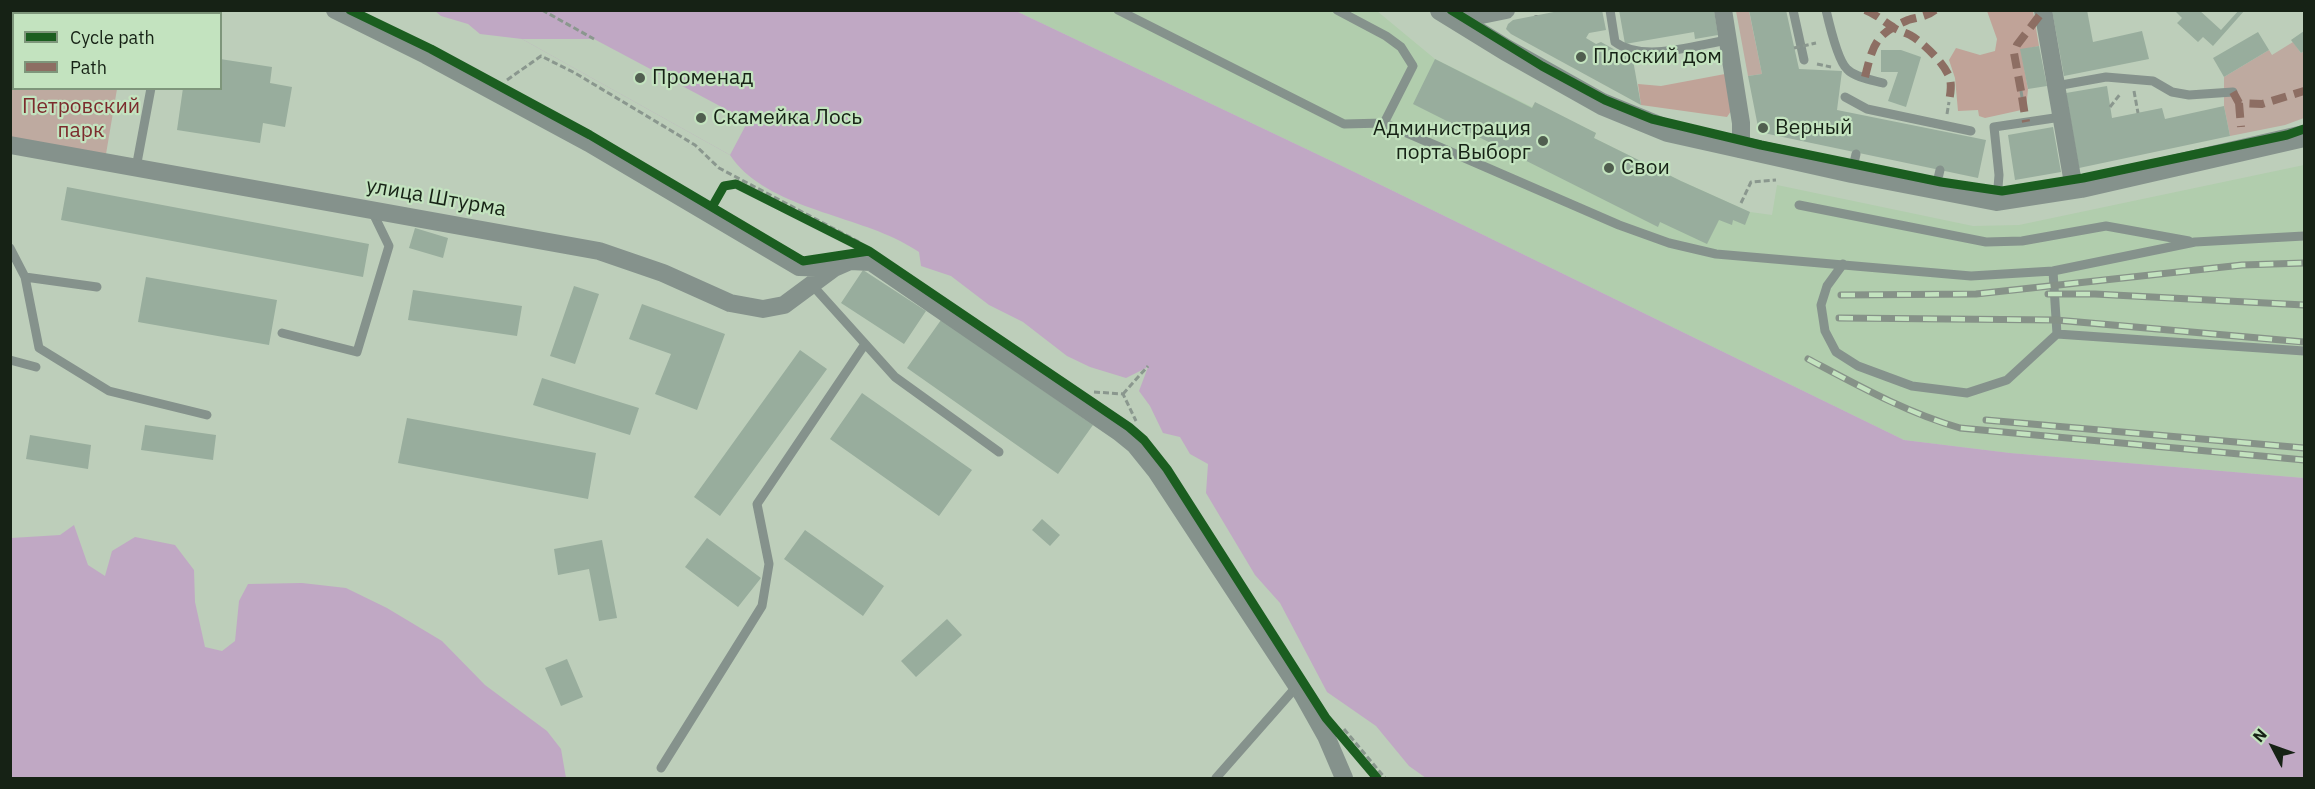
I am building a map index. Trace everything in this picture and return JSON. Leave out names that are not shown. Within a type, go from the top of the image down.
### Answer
[{"type":"street","points":[[335,10],[426,55],[589,143],[800,267],[834,268],[850,261],[871,262],[1119,432],[1135,445],[1156,471],[1297,687],[1326,736],[1344,778]]},
{"type":"street","points":[[1449,15],[1506,10]]},
{"type":"street","points":[[1722,10],[1742,123],[1741,149]]},
{"type":"street","points":[[2043,10],[2074,189]]},
{"type":"street","points":[[1449,15],[1602,104],[1668,131],[1741,149],[1854,163],[1938,180],[1997,200],[2074,189],[2304,136]]},
{"type":"street","name":"улица Штурма","points":[[10,145],[599,251],[663,273],[730,303],[763,309],[784,305],[813,286],[834,268]]},
{"type":"lane","points":[[1118,10],[1344,124],[1384,123],[1619,225],[1669,243],[1716,254],[1971,276],[2053,271],[2195,242],[2304,236]]},
{"type":"lane","points":[[1337,10],[1386,36],[1401,47],[1413,66],[1384,123]]},
{"type":"lane","points":[[1610,10],[1616,42],[1625,50],[1654,52],[1728,40]]},
{"type":"lane","points":[[1794,10],[1804,60]]},
{"type":"lane","points":[[1826,10],[1832,40],[1837,45],[1845,68],[1850,72],[1883,83]]},
{"type":"lane","points":[[2056,86],[2106,77],[2153,81],[2172,92],[2189,94],[2233,92]]},
{"type":"lane","points":[[136,168],[151,90]]},
{"type":"lane","points":[[1845,97],[1866,112],[1949,129],[1971,131]]},
{"type":"lane","points":[[1997,200],[1999,175],[1994,127],[2061,117]]},
{"type":"lane","points":[[1799,205],[1986,242],[2022,241],[2106,225],[2195,242]]},
{"type":"lane","points":[[282,333],[357,352],[388,246],[371,209]]},
{"type":"lane","points":[[10,248],[25,277],[39,348],[109,391],[207,415]]},
{"type":"lane","points":[[1843,264],[1827,286],[1821,305],[1825,330],[1836,352],[1858,366],[1912,386],[1967,393],[2007,380],[2057,334],[2304,351]]},
{"type":"lane","points":[[2053,271],[2057,334]]},
{"type":"lane","points":[[25,277],[97,287]]},
{"type":"lane","points":[[813,286],[895,377],[999,452]]},
{"type":"lane","points":[[661,768],[762,606],[769,564],[757,504],[865,344]]},
{"type":"lane","points":[[10,360],[36,367]]},
{"type":"lane","points":[[1216,778],[1297,687]]},
{"type":"path","points":[[542,10],[594,39]]},
{"type":"path","points":[[1794,48],[1816,43]]},
{"type":"path","points":[[510,93],[502,85],[541,56],[575,73],[695,145],[719,168],[869,247]]},
{"type":"path","points":[[2021,91],[2022,97]]},
{"type":"path","points":[[1741,203],[1751,182],[1776,180]]},
{"type":"path","points":[[724,186],[736,184],[869,251],[858,253]]},
{"type":"path","points":[[1087,396],[1123,394],[1148,366]]},
{"type":"path","points":[[1123,394],[1135,429]]},
{"type":"path","points":[[1333,726],[1377,778]]},
{"type":"shaded area","points":[[435,11],[1016,11],[1342,166],[1904,440],[2010,453],[2304,478],[2304,778],[1426,778],[1409,766],[1376,726],[1327,692],[1280,603],[1255,575],[1206,493],[1208,464],[1190,454],[1180,437],[1163,433],[1150,406],[1139,391],[1148,367],[1126,378],[1090,367],[1067,356],[1023,322],[989,305],[951,276],[921,266],[919,252],[904,243],[805,206],[762,185],[744,172],[730,155],[522,39],[480,34],[468,24],[441,16]]},
{"type":"shaded area","points":[[1016,11],[1377,11],[1435,59],[1532,107],[1535,103],[1596,133],[1594,138],[1681,181],[1750,212],[1772,215],[1777,185],[1973,226],[2019,225],[2304,165],[2304,478],[2010,453],[1904,440],[1342,166]]},
{"type":"shaded area","points":[[1987,11],[2033,11],[2039,46],[2021,50],[2028,89],[2026,109],[1985,118],[1979,116],[1978,110],[1958,111],[1955,78],[1949,60],[1956,48],[1980,55],[1995,51],[1997,39]]},
{"type":"shaded area","points":[[1725,74],[1731,111],[1727,117],[1641,105],[1638,84],[1661,86]]},
{"type":"shaded area","points":[[74,525],[88,565],[105,576],[112,551],[135,537],[175,545],[194,570],[195,602],[205,647],[222,651],[235,641],[239,601],[248,584],[302,583],[346,588],[387,608],[442,641],[485,685],[547,731],[561,749],[566,778],[11,778],[11,538],[60,535]]},
{"type":"green space","name":"Петровский парк","points":[[10,11],[131,11],[12,12],[12,90],[117,90],[106,154],[11,137]]},
{"type":"green space","points":[[1736,11],[1749,11],[1762,74],[1748,76]]},
{"type":"green space","points":[[2293,42],[2301,53],[2304,51],[2304,118],[2285,125],[2230,136],[2224,106],[2224,77],[2269,50],[2272,55]]},
{"type":"pier","points":[[522,39],[594,39],[748,121],[730,155]]},
{"type":"building","points":[[1564,10],[1602,10],[1606,30],[1589,33],[1586,38],[1596,44],[1601,42],[1633,60],[1641,105],[1511,34],[1506,29],[1513,20]]},
{"type":"building","points":[[1619,10],[1714,10],[1718,35],[1695,39],[1694,32],[1625,44]]},
{"type":"building","points":[[1749,10],[1786,10],[1799,69],[1842,71],[1837,110],[1986,140],[1978,178],[1759,132],[1748,76],[1762,74]]},
{"type":"building","points":[[2052,10],[2087,10],[2093,42],[2142,31],[2149,59],[2064,76]]},
{"type":"building","points":[[2174,10],[2199,10],[2221,30],[2239,10],[2245,10],[2213,46],[2203,37],[2198,42],[2177,23],[2182,18]]},
{"type":"building","points":[[2304,31],[2304,51],[2301,53],[2291,40]]},
{"type":"building","points":[[2258,32],[2269,50],[2224,77],[2213,58]]},
{"type":"building","points":[[2039,46],[2047,86],[2028,89],[2020,49]]},
{"type":"building","points":[[1881,50],[1901,50],[1921,57],[1906,107],[1888,101],[1898,72],[1881,72]]},
{"type":"building","points":[[222,59],[272,67],[270,83],[292,87],[285,127],[263,123],[260,143],[177,130],[183,90],[222,90]]},
{"type":"building","name":"Администрация порта Выборг","points":[[1435,59],[1532,108],[1535,102],[1596,133],[1594,138],[1750,212],[1745,225],[1733,220],[1732,225],[1719,220],[1707,244],[1660,222],[1658,227],[1413,104]]},
{"type":"building","points":[[2107,86],[2112,118],[2162,108],[2165,119],[2224,106],[2230,136],[2079,168],[2066,93]]},
{"type":"building","points":[[2053,127],[2061,172],[2015,180],[2008,135]]},
{"type":"building","points":[[67,187],[369,244],[363,277],[61,220]]},
{"type":"building","points":[[415,228],[448,238],[443,258],[409,248]]},
{"type":"building","points":[[863,270],[926,311],[904,344],[841,303]]},
{"type":"building","points":[[146,277],[277,300],[269,345],[138,322]]},
{"type":"building","points":[[574,286],[599,294],[575,364],[550,356]]},
{"type":"building","points":[[413,290],[522,306],[517,336],[408,320]]},
{"type":"building","points":[[642,304],[725,334],[697,410],[655,394],[671,354],[629,339]]},
{"type":"building","points":[[941,320],[1093,425],[1058,474],[907,368]]},
{"type":"building","points":[[800,350],[827,369],[720,516],[694,497]]},
{"type":"building","points":[[542,378],[639,408],[630,435],[533,405]]},
{"type":"building","points":[[862,393],[972,470],[939,516],[830,439]]},
{"type":"building","points":[[407,418],[596,453],[588,499],[398,463]]},
{"type":"building","points":[[145,425],[216,435],[213,460],[141,450]]},
{"type":"building","points":[[30,435],[91,445],[88,469],[26,459]]},
{"type":"building","points":[[1042,519],[1060,535],[1050,546],[1032,530]]},
{"type":"building","points":[[805,530],[884,586],[863,616],[784,559]]},
{"type":"building","points":[[707,538],[761,578],[738,607],[685,567]]},
{"type":"building","points":[[602,540],[617,618],[599,621],[589,569],[558,575],[554,549]]},
{"type":"building","points":[[947,619],[962,635],[916,677],[901,661]]},
{"type":"building","points":[[567,659],[583,697],[561,706],[545,668]]},
{"type":"railway","points":[[1841,295],[1976,294],[2242,265],[2304,263]]},
{"type":"railway","points":[[2048,294],[2095,294],[2304,305]]},
{"type":"railway","points":[[1839,318],[2056,320],[2304,342]]},
{"type":"railway","points":[[1808,359],[1902,406],[1960,428],[2304,460]]},
{"type":"railway","points":[[1986,420],[2304,448]]},
{"type":"marked path","points":[[1865,10],[1897,30],[1915,38],[1933,54],[1948,73],[1951,88],[1949,102]]},
{"type":"marked path","points":[[1865,77],[1873,49],[1888,30],[1935,10]]},
{"type":"marked path","points":[[2021,91],[2014,53],[2017,45],[2043,11]]},
{"type":"marked path","points":[[2233,92],[2239,103],[2262,104],[2304,91]]},
{"type":"marked path","points":[[2022,97],[2026,122]]},
{"type":"marked path","points":[[2239,103],[2241,127]]},
{"type":"cycle path","points":[[350,10],[431,49],[590,135],[803,261],[869,251],[1129,427],[1144,440],[1167,469],[1326,718],[1377,778]]},
{"type":"cycle path","points":[[1451,10],[1542,66],[1605,100],[1652,119],[1761,145],[1941,182],[2002,191],[2083,178],[2287,135],[2304,129]]},
{"type":"cycle path","points":[[712,207],[724,186],[736,184],[869,251]]},
{"type":"place","name":"Плоский дом","points":[[1581,57]]},
{"type":"place","name":"Променад","points":[[640,78]]},
{"type":"place","name":"Скамейка Лось","points":[[701,118]]},
{"type":"place","name":"Верный","points":[[1763,128]]},
{"type":"place","name":"Администрация порта Выборг","points":[[1543,141]]},
{"type":"place","name":"Свои","points":[[1609,168]]}]
